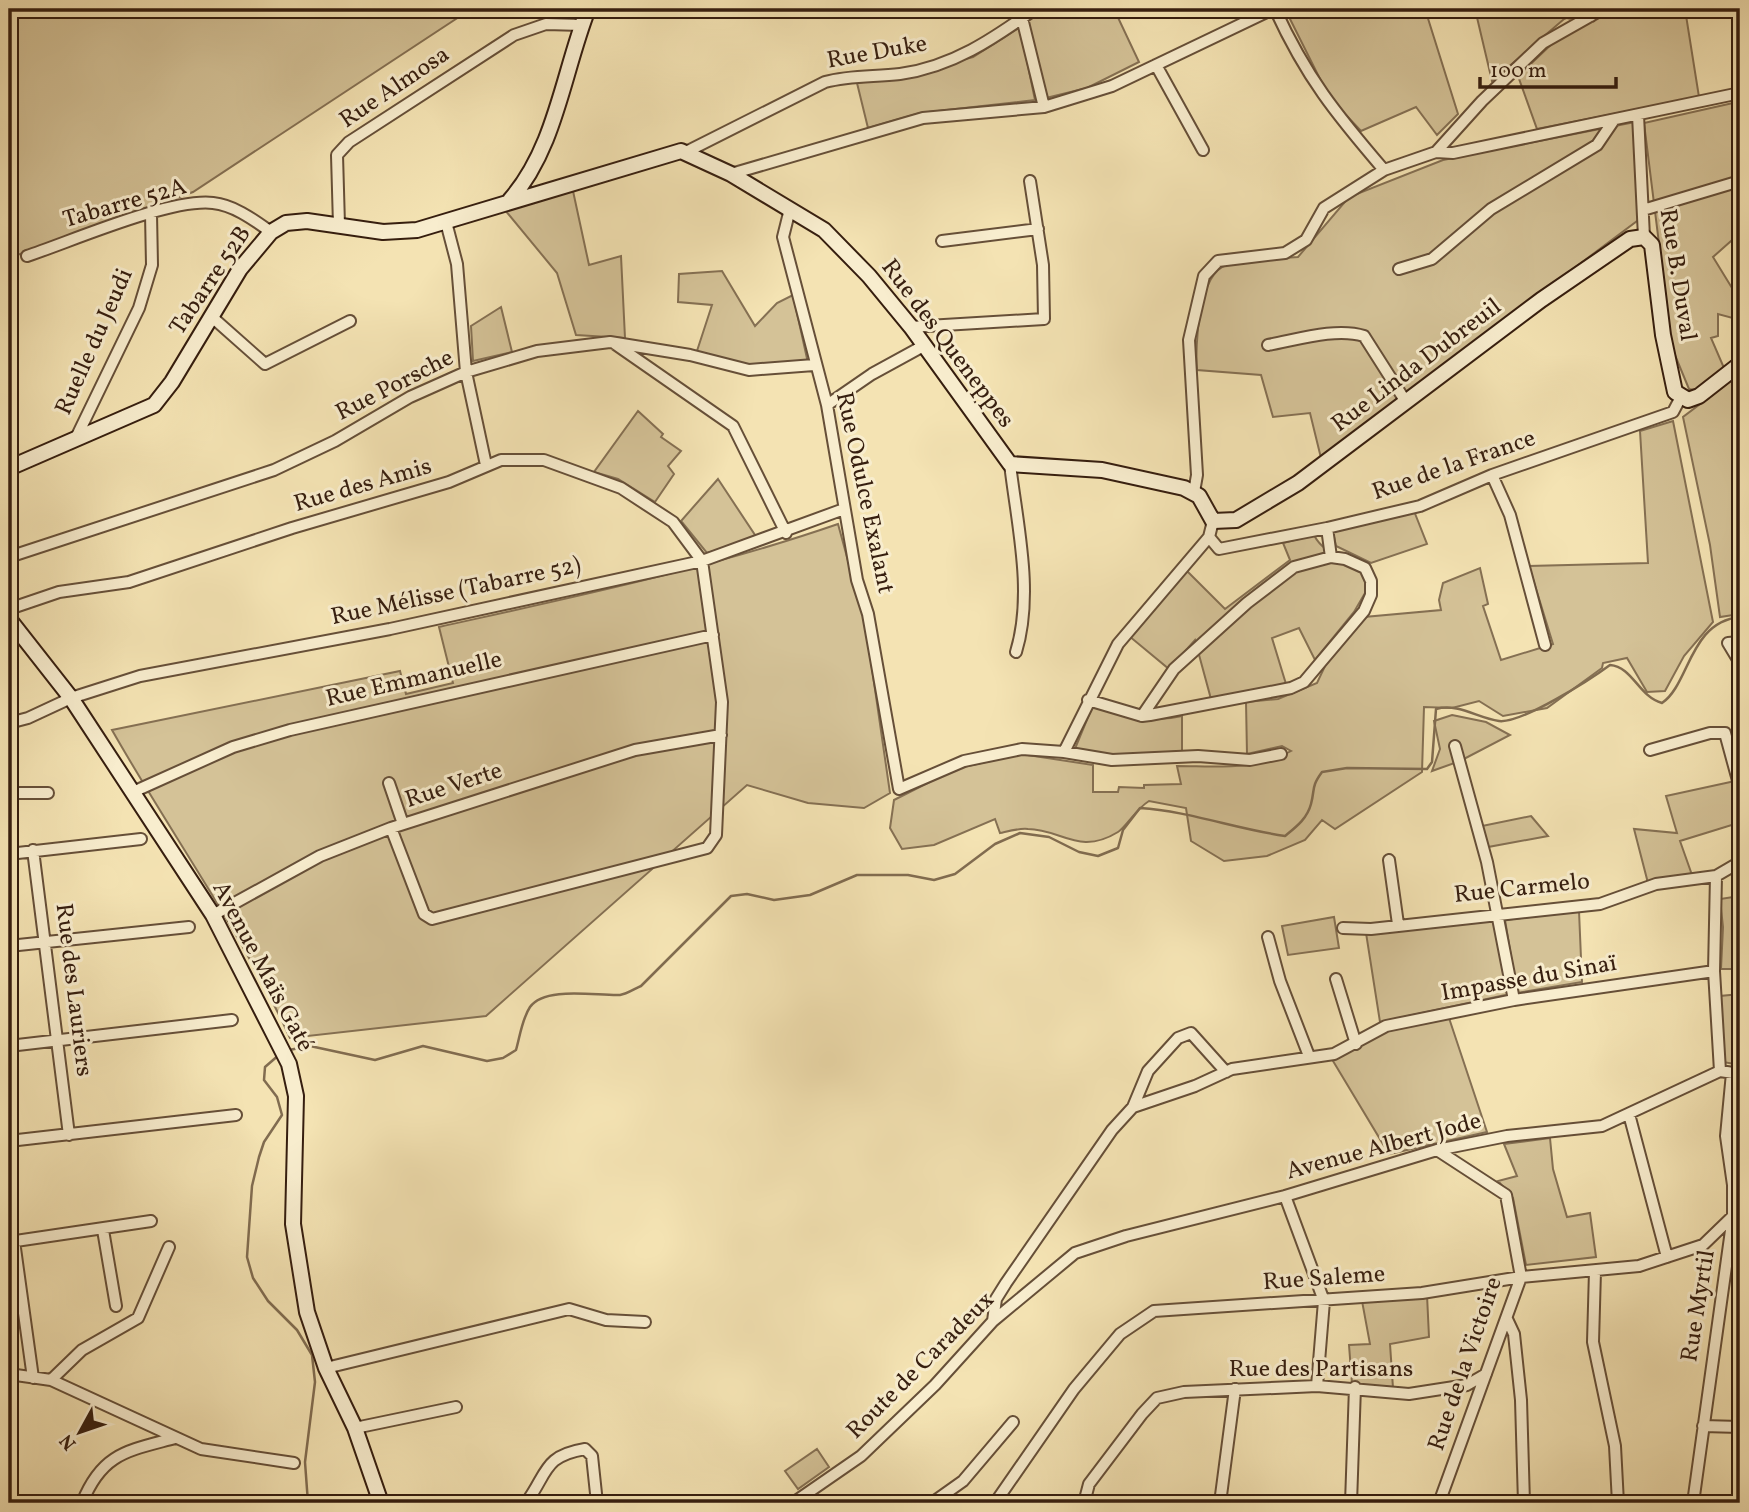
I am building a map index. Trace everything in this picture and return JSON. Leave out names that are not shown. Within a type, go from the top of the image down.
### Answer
[{"type":"street","points":[[509,201],[527,181],[542,154],[589,9]]},
{"type":"street","name":"Rue Duke","points":[[686,152],[825,82],[846,76],[901,74],[971,52],[1035,9]]},
{"type":"street","points":[[731,174],[923,118],[1044,107],[1112,86],[1274,9],[1299,60],[1327,103],[1384,170]]},
{"type":"street","points":[[1555,9],[1591,16]]},
{"type":"street","points":[[1436,152],[1482,101],[1543,43],[1603,9]]},
{"type":"street","points":[[1022,18],[1044,107]]},
{"type":"street","name":"Rue Almosa","points":[[339,225],[337,155],[349,142],[514,35],[546,24],[582,25]]},
{"type":"street","points":[[1156,65],[1203,150]]},
{"type":"street","points":[[1281,754],[1250,760],[1198,755],[1112,761],[1064,752],[1088,700],[1124,637],[1209,537],[1213,521],[1194,492],[1197,475],[1189,340],[1204,276],[1219,261],[1285,253],[1306,240],[1324,208],[1384,170],[1436,152],[1452,153],[1740,93]]},
{"type":"street","name":"Rue B. Duval","points":[[1638,115],[1644,237],[1652,245],[1672,382],[1681,397]]},
{"type":"street","points":[[1399,269],[1432,259],[1491,209],[1597,145],[1614,120]]},
{"type":"street","name":"Rue des Queneppes","points":[[686,152],[731,174],[824,230],[870,276],[911,327],[1010,464],[1024,589],[1023,630],[1016,652]]},
{"type":"street","name":"Tabarre 52B","points":[[9,468],[74,443],[154,405],[240,269],[271,232],[286,223],[307,221],[383,232],[417,230],[509,201],[686,152]]},
{"type":"street","points":[[757,166],[754,179],[759,191]]},
{"type":"street","points":[[911,327],[1044,319],[1043,265],[1030,181]]},
{"type":"street","points":[[1643,210],[1740,181]]},
{"type":"street","name":"Tabarre 52A","points":[[27,256],[186,203],[216,203],[247,215],[271,232]]},
{"type":"street","name":"Rue Odulce Exalant","points":[[790,209],[783,237],[814,365],[827,405],[857,580],[869,614],[899,789],[964,761],[1022,749],[1064,752]]},
{"type":"street","name":"Ruelle du Jeudi","points":[[74,443],[139,308],[152,265],[151,214]]},
{"type":"street","points":[[446,222],[457,264],[466,372],[486,465]]},
{"type":"street","points":[[942,241],[1038,229]]},
{"type":"street","name":"Rue Linda Dubreuil","points":[[1213,521],[1236,520],[1298,483],[1593,262],[1630,239],[1644,237]]},
{"type":"street","points":[[212,317],[265,364],[351,321]]},
{"type":"street","points":[[1268,345],[1309,337],[1356,334],[1364,336],[1406,402]]},
{"type":"street","points":[[610,342],[733,426],[786,533]]},
{"type":"street","name":"Rue Porsche","points":[[9,557],[274,470],[335,441],[410,397],[466,372],[537,351],[610,342],[690,355],[748,370],[814,365]]},
{"type":"street","points":[[827,405],[872,374],[925,345]]},
{"type":"street","points":[[1681,397],[1688,400],[1699,396],[1740,364]]},
{"type":"street","name":"Rue de la France","points":[[1209,537],[1219,549],[1420,506],[1492,475],[1673,412],[1681,397]]},
{"type":"street","name":"Rue des Amis","points":[[9,609],[59,592],[129,582],[292,528],[449,482],[501,460],[544,460],[621,488],[673,522],[702,561]]},
{"type":"street","points":[[1010,464],[1102,470],[1194,492]]},
{"type":"street","points":[[1492,475],[1510,514],[1545,645]]},
{"type":"street","name":"Rue Mélisse (Tabarre 52)","points":[[9,723],[28,718],[71,698],[140,676],[390,629],[702,561],[786,533],[844,509]]},
{"type":"street","points":[[1327,528],[1331,557]]},
{"type":"street","points":[[1088,700],[1142,716],[1290,688],[1304,682],[1364,611],[1371,595],[1371,581],[1365,568],[1345,559],[1331,557],[1294,567],[1247,603],[1174,668],[1142,716]]},
{"type":"street","points":[[391,828],[425,914],[432,919],[701,852],[716,835],[722,702],[702,561]]},
{"type":"street","name":"Avenue Maïs Gaté","points":[[9,619],[71,698],[213,915],[282,1051],[296,1096],[293,1224],[307,1312],[326,1368],[355,1428],[381,1503]]},
{"type":"street","name":"Rue Emmanuelle","points":[[133,792],[233,747],[290,730],[713,635]]},
{"type":"street","points":[[1740,642],[1728,643],[1740,663]]},
{"type":"street","points":[[1650,750],[1710,733],[1725,733],[1740,788],[1739,862]]},
{"type":"street","name":"Rue Verte","points":[[213,915],[320,856],[391,828],[635,750],[721,735]]},
{"type":"street","points":[[1455,746],[1488,862],[1514,1000]]},
{"type":"street","points":[[389,783],[403,824]]},
{"type":"street","points":[[9,793],[48,793]]},
{"type":"street","points":[[9,854],[141,839]]},
{"type":"street","name":"Rue des Lauriers","points":[[33,850],[69,1135]]},
{"type":"street","points":[[1389,860],[1398,924]]},
{"type":"street","name":"Rue Carmelo","points":[[1343,928],[1371,929],[1600,904],[1656,884],[1716,876],[1739,862]]},
{"type":"street","points":[[1716,876],[1714,971],[1720,1071],[1736,1073]]},
{"type":"street","points":[[9,946],[189,927]]},
{"type":"street","points":[[1268,937],[1280,981],[1309,1056]]},
{"type":"street","name":"Impasse du Sinaï","points":[[1133,1107],[1195,1086],[1226,1072],[1309,1056],[1334,1054],[1386,1026],[1514,1000],[1714,971]]},
{"type":"street","points":[[1336,979],[1356,1044]]},
{"type":"street","points":[[9,1046],[232,1020]]},
{"type":"street","points":[[993,1321],[996,1299],[1099,1148],[1133,1107],[1148,1071],[1186,1033],[1199,1040],[1226,1072]]},
{"type":"street","name":"Avenue Albert Jode","points":[[1075,1253],[1103,1242],[1285,1196],[1437,1150],[1507,1136],[1602,1126],[1720,1071]]},
{"type":"street","name":"Rue Myrtil","points":[[1693,1503],[1733,1216],[1733,1185],[1726,1136],[1736,1073]]},
{"type":"street","points":[[1629,1114],[1667,1257]]},
{"type":"street","points":[[9,1141],[236,1115]]},
{"type":"street","name":"Rue de la Victoire","points":[[1437,1150],[1506,1195],[1521,1277],[1437,1503]]},
{"type":"street","points":[[1285,1196],[1324,1301],[1317,1386]]},
{"type":"street","name":"Rue Saleme","points":[[995,1503],[1090,1370],[1120,1334],[1154,1311],[1422,1293],[1521,1277],[1639,1265],[1703,1245],[1733,1216]]},
{"type":"street","points":[[33,1378],[11,1242],[151,1221]]},
{"type":"street","points":[[103,1230],[116,1306]]},
{"type":"street","points":[[51,1380],[82,1350],[138,1318],[169,1247]]},
{"type":"street","name":"Route de Caradeux","points":[[793,1503],[861,1456],[934,1385],[993,1321],[1075,1253]]},
{"type":"street","points":[[1595,1270],[1593,1342],[1615,1446],[1618,1503]]},
{"type":"street","points":[[326,1368],[569,1309],[606,1320],[645,1322]]},
{"type":"street","points":[[1507,1319],[1514,1334],[1521,1400],[1521,1487],[1524,1503]]},
{"type":"street","points":[[9,1374],[51,1380],[201,1448],[294,1463]]},
{"type":"street","name":"Rue des Partisans","points":[[1084,1503],[1089,1484],[1157,1398],[1184,1392],[1317,1386],[1355,1387],[1409,1394],[1467,1385],[1486,1374]]},
{"type":"street","points":[[1351,1503],[1355,1387]]},
{"type":"street","points":[[1220,1503],[1235,1389]]},
{"type":"street","points":[[355,1428],[456,1407]]},
{"type":"street","points":[[932,1503],[963,1481],[1013,1422]]},
{"type":"street","points":[[1703,1426],[1740,1427]]},
{"type":"street","points":[[82,1503],[99,1469],[127,1451],[175,1438]]},
{"type":"street","points":[[526,1503],[549,1464],[566,1452],[585,1449],[592,1456],[597,1503]]},
{"type":"shaded area","points":[[9,9],[471,9],[193,192],[9,258]]},
{"type":"shaded area","points":[[1044,9],[1114,9],[1139,62],[1087,88],[1046,98],[1026,21]]},
{"type":"shaded area","points":[[1285,9],[1425,9],[1458,114],[1437,135],[1416,107],[1361,131],[1329,97]]},
{"type":"shaded area","points":[[1475,9],[1589,9],[1564,19],[1492,81]]},
{"type":"shaded area","points":[[1610,9],[1685,9],[1699,97],[1537,129],[1518,76],[1558,38]]},
{"type":"shaded area","points":[[1020,27],[1035,100],[920,113],[868,128],[857,83],[901,76],[973,57]]},
{"type":"shaded area","points":[[1733,103],[1737,141],[1740,142],[1740,233],[1713,257],[1740,301],[1740,320],[1718,314],[1718,336],[1711,338],[1724,368],[1695,390],[1689,389],[1672,348],[1644,123]]},
{"type":"shaded area","points":[[1635,122],[1645,215],[1321,458],[1310,413],[1273,417],[1261,375],[1197,370],[1198,328],[1204,295],[1217,271],[1227,265],[1298,257],[1349,197],[1443,160]]},
{"type":"shaded area","points":[[573,191],[589,265],[621,256],[625,338],[576,335],[557,273],[505,210]]},
{"type":"shaded area","points":[[722,271],[755,326],[777,303],[793,295],[808,363],[750,366],[696,354],[712,305],[678,302],[679,274]]},
{"type":"shaded area","points":[[501,307],[512,352],[473,361],[471,326]]},
{"type":"shaded area","points":[[1740,374],[1740,614],[1720,617],[1710,545],[1683,417]]},
{"type":"shaded area","points":[[638,411],[663,434],[661,437],[681,451],[668,466],[674,474],[655,502],[618,479],[594,472]]},
{"type":"shaded area","points":[[1673,421],[1713,622],[1684,656],[1665,691],[1647,692],[1627,658],[1603,663],[1602,668],[1547,708],[1503,716],[1479,701],[1452,708],[1424,707],[1422,772],[1335,829],[1322,820],[1305,840],[1267,856],[1224,861],[1191,841],[1186,808],[1149,801],[1118,832],[1092,842],[1071,840],[1040,830],[1018,829],[1000,833],[995,819],[934,845],[902,849],[890,828],[894,800],[955,769],[1021,754],[1093,765],[1093,792],[1118,792],[1119,787],[1144,788],[1144,785],[1181,784],[1177,766],[1250,765],[1278,757],[1291,751],[1282,746],[1247,754],[1246,702],[1278,699],[1317,683],[1335,645],[1364,617],[1441,610],[1439,600],[1443,583],[1480,568],[1488,604],[1483,606],[1501,660],[1553,644],[1529,566],[1648,563],[1640,431]]},
{"type":"shaded area","points":[[718,479],[757,538],[707,553],[681,521]]},
{"type":"shaded area","points":[[1414,511],[1427,544],[1371,563],[1336,546],[1333,532]]},
{"type":"shaded area","points":[[838,524],[866,627],[890,793],[864,808],[808,803],[747,785],[486,1016],[290,1038],[227,920],[112,730],[400,671],[406,694],[453,683],[439,627],[690,568]]},
{"type":"shaded area","points":[[1314,535],[1327,550],[1359,567],[1372,581],[1354,612],[1315,660],[1299,628],[1272,638],[1286,684],[1211,699],[1195,640],[1169,669],[1129,636],[1187,571],[1225,609],[1290,560],[1283,543]]},
{"type":"shaded area","points":[[1093,705],[1148,719],[1182,716],[1182,751],[1122,756],[1074,751]]},
{"type":"shaded area","points":[[1452,715],[1486,722],[1510,735],[1460,761],[1432,771],[1440,749],[1434,721]]},
{"type":"shaded area","points":[[1735,781],[1735,824],[1680,841],[1692,875],[1648,883],[1634,829],[1677,833],[1666,796]]},
{"type":"shaded area","points":[[1531,816],[1548,836],[1488,847],[1482,826]]},
{"type":"shaded area","points":[[1740,896],[1740,969],[1721,969],[1723,927],[1720,899]]},
{"type":"shaded area","points":[[1579,911],[1582,982],[1517,993],[1505,920]]},
{"type":"shaded area","points":[[1334,917],[1339,948],[1288,955],[1282,926]]},
{"type":"shaded area","points":[[1494,919],[1510,994],[1380,1022],[1366,933]]},
{"type":"shaded area","points":[[1740,994],[1740,1065],[1723,1062],[1720,996]]},
{"type":"shaded area","points":[[1449,1018],[1487,1132],[1389,1154],[1330,1056],[1388,1031]]},
{"type":"shaded area","points":[[1550,1138],[1553,1169],[1567,1217],[1590,1213],[1596,1257],[1526,1265],[1513,1198],[1498,1181],[1517,1176],[1504,1144]]},
{"type":"shaded area","points":[[1427,1295],[1429,1337],[1390,1344],[1393,1388],[1352,1384],[1349,1345],[1370,1344],[1362,1301]]},
{"type":"shaded area","points":[[817,1449],[829,1467],[798,1489],[785,1471]]},
{"type":"waterway","points":[[289,1050],[310,1046],[375,1060],[423,1046],[487,1061],[503,1058],[516,1050],[525,1017],[537,1000],[559,994],[628,993],[641,986],[731,896],[747,894],[774,900],[810,895],[857,875],[908,875],[934,880],[955,874],[995,844],[1020,833],[1049,837],[1079,852],[1098,856],[1118,848],[1123,830],[1140,808],[1285,836],[1307,814],[1315,785],[1322,772],[1347,768],[1427,769],[1432,762],[1436,709],[1452,708],[1499,721],[1509,720],[1556,699],[1610,665],[1624,671],[1647,694],[1662,703],[1679,682],[1700,641],[1723,621],[1740,617]]},
{"type":"waterway","points":[[280,1054],[265,1067],[264,1080],[277,1097],[282,1115],[264,1142],[259,1157],[252,1186],[247,1257],[253,1278],[268,1301],[297,1330],[312,1355],[315,1382],[305,1462],[308,1503]]}]
